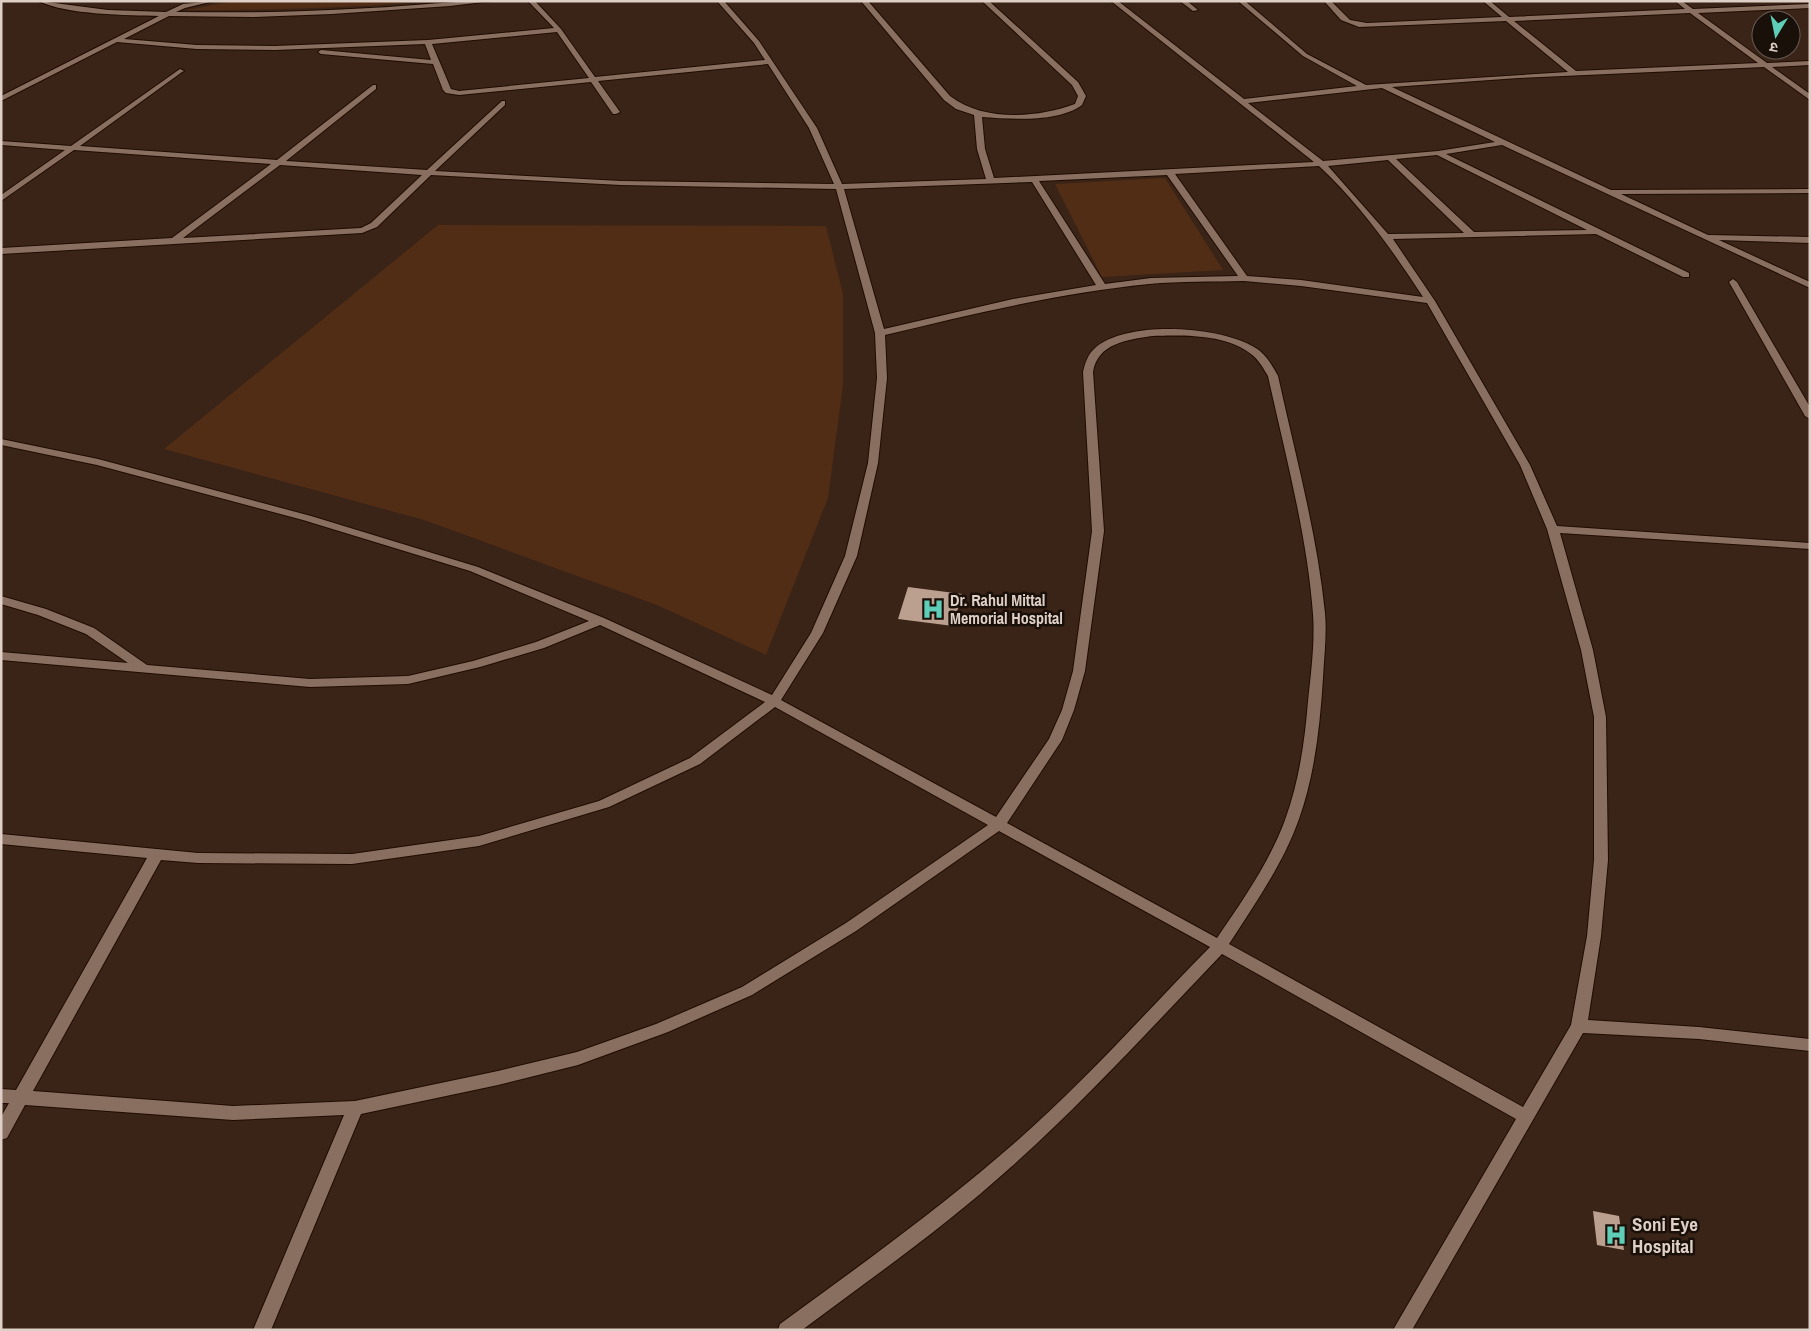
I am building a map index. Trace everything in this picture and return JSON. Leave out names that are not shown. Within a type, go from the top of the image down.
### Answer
[{"type":"street","points":[[42,1],[88,10],[168,14],[254,15],[331,12],[490,1]]},
{"type":"street","points":[[1,99],[183,6],[211,1]]},
{"type":"street","points":[[531,1],[558,30],[616,112]]},
{"type":"street","points":[[1,839],[198,858],[352,859],[479,841],[604,804],[621,797],[695,761],[774,701],[817,633],[851,556],[872,463],[882,378],[880,333],[839,187],[813,128],[757,42],[720,1]]},
{"type":"street","points":[[864,1],[947,98],[959,107],[978,114],[1036,116],[1060,112],[1078,105],[1082,96],[1075,84],[986,1]]},
{"type":"street","points":[[1114,1],[1321,164],[1334,176],[1398,251],[1430,301],[1525,465],[1553,529],[1587,650],[1600,717],[1601,860],[1594,936],[1579,1026],[1402,1330]]},
{"type":"street","points":[[1183,1],[1195,10]]},
{"type":"street","points":[[1241,1],[1305,55],[1365,87]]},
{"type":"street","points":[[1326,1],[1344,20],[1359,25],[1810,6]]},
{"type":"street","points":[[1486,1],[1575,74]]},
{"type":"street","points":[[1678,1],[1810,98]]},
{"type":"street","points":[[115,40],[197,48],[275,48],[428,42],[558,30]]},
{"type":"street","points":[[428,42],[446,88],[449,91],[458,93],[591,78],[769,62]]},
{"type":"street","points":[[275,48],[436,62]]},
{"type":"street","points":[[1241,102],[1365,87],[1575,74],[1810,63]]},
{"type":"street","points":[[1,199],[180,70]]},
{"type":"street","points":[[1384,86],[1810,285]]},
{"type":"street","points":[[175,240],[279,162],[373,87]]},
{"type":"street","points":[[1,251],[362,230],[374,225],[502,103]]},
{"type":"street","points":[[978,114],[981,150],[991,181]]},
{"type":"street","points":[[1,143],[428,173],[621,183],[839,187],[1170,173],[1321,164],[1390,158],[1503,143]]},
{"type":"street","points":[[1438,152],[1686,275]]},
{"type":"street","points":[[1390,158],[1472,235]]},
{"type":"street","points":[[1170,173],[1244,278]]},
{"type":"street","points":[[1034,179],[1102,287]]},
{"type":"street","points":[[1608,192],[1810,191]]},
{"type":"street","points":[[1386,237],[1596,232]]},
{"type":"street","points":[[1704,237],[1810,240]]},
{"type":"street","points":[[880,333],[996,306],[1102,287],[1151,281],[1244,278],[1292,282],[1430,301]]},
{"type":"street","points":[[1733,282],[1810,416]]},
{"type":"street","points":[[1,1096],[233,1114],[355,1108],[498,1078],[578,1058],[662,1028],[747,991],[851,927],[998,825],[1055,740],[1068,710],[1079,672],[1098,531],[1088,372],[1090,362],[1100,349],[1119,340],[1155,333],[1184,332],[1229,338],[1250,348],[1264,359],[1273,376],[1314,571],[1319,616],[1313,726],[1306,767],[1292,819],[1267,874],[1220,946],[1062,1110],[1004,1163],[856,1280],[787,1330]]},
{"type":"street","points":[[1,442],[98,462],[307,518],[474,570],[600,621],[774,701],[1527,1117]]},
{"type":"street","points":[[1553,529],[1810,546]]},
{"type":"street","points":[[1,600],[42,612],[90,631],[144,668]]},
{"type":"street","points":[[1,656],[310,683],[408,680],[476,664],[540,645],[600,621]]},
{"type":"street","points":[[1,1132],[157,854]]},
{"type":"street","points":[[1579,1026],[1699,1033],[1810,1045]]},
{"type":"street","points":[[262,1330],[355,1108]]},
{"type":"shaded area","points":[[233,1],[434,1],[310,8],[187,10]]},
{"type":"shaded area","points":[[1165,178],[1223,270],[1102,277],[1055,184]]},
{"type":"shaded area","points":[[438,225],[826,226],[843,294],[843,385],[828,498],[766,655],[657,605],[424,520],[164,449]]},
{"type":"building","points":[[908,587],[962,594],[953,626],[898,619]]},
{"type":"building","points":[[1593,1211],[1619,1216],[1624,1250],[1597,1245]]},
{"type":"place","name":"Dr. Rahul Mittal Memorial Hospital","points":[[933,609]]},
{"type":"place","name":"Soni Eye Hospital","points":[[1616,1235]]}]
